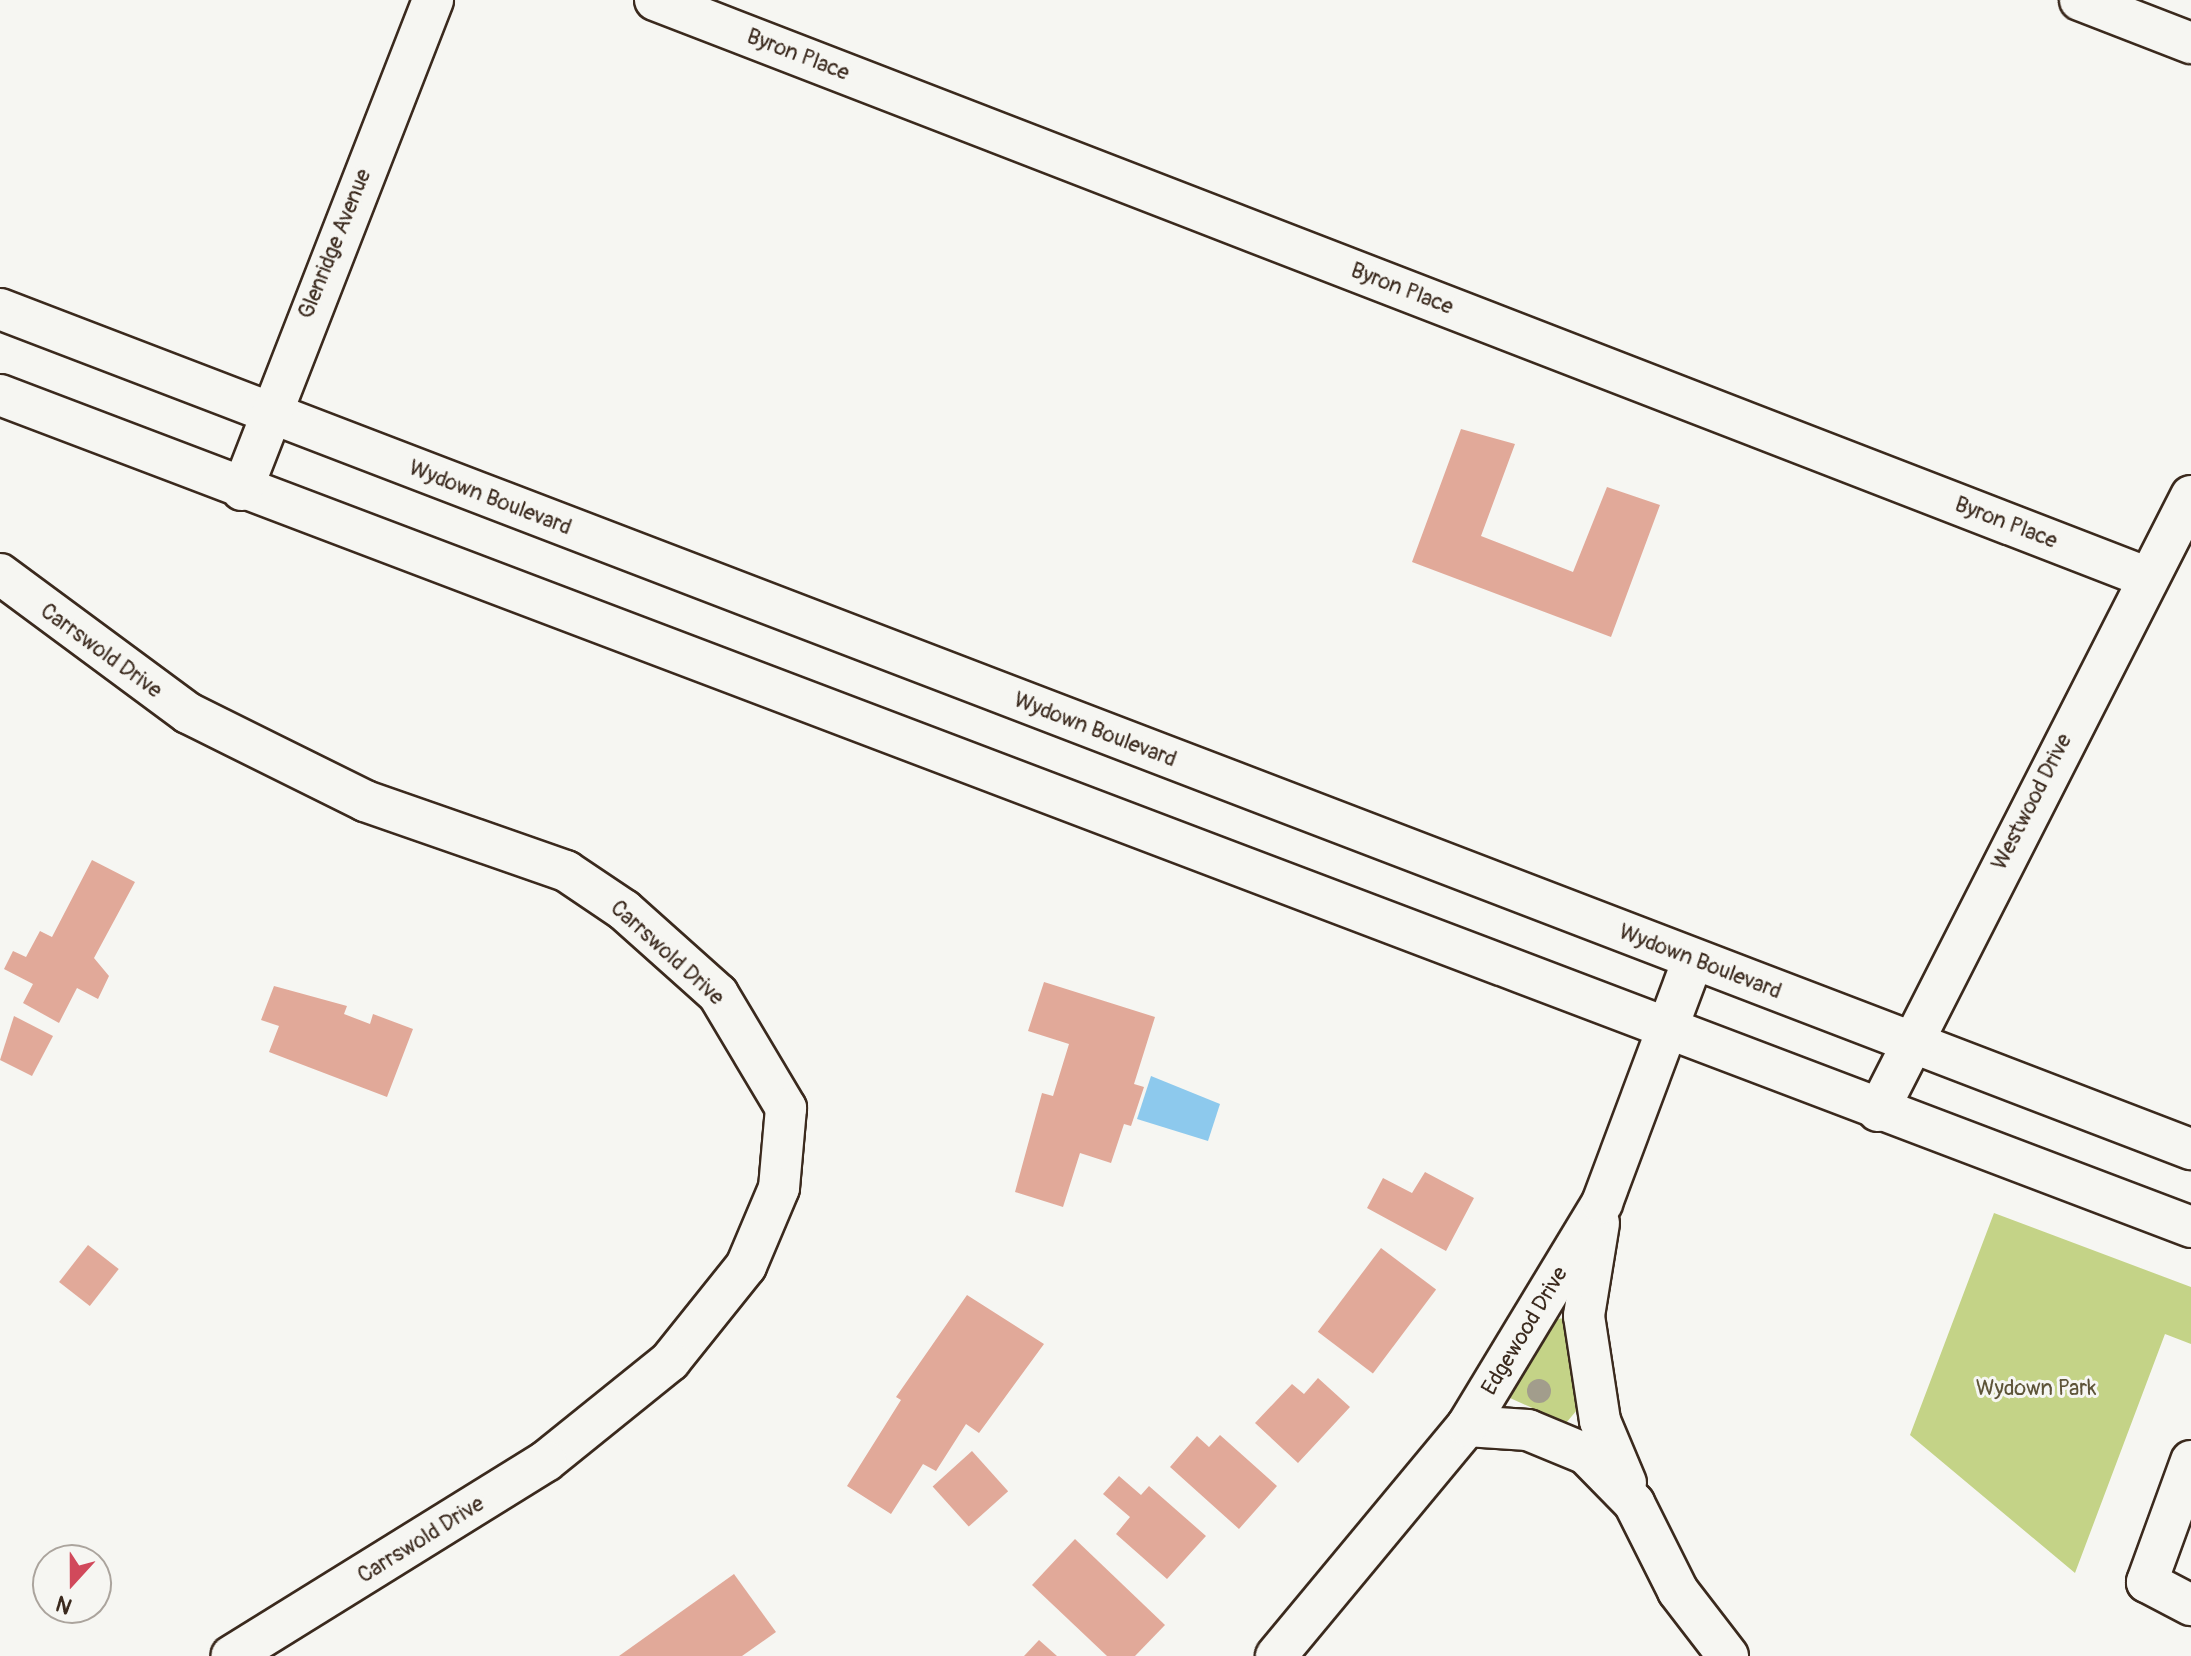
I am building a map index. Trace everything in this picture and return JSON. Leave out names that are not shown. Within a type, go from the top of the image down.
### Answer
[{"type":"street","name":"Glenridge Avenue","points":[[242,490],[268,413],[433,0]]},
{"type":"street","name":"Byron Place","points":[[655,0],[2148,578]]},
{"type":"street","points":[[2080,0],[2191,43]]},
{"type":"street","name":"Wydown Boulevard","points":[[0,309],[1907,1044],[2191,1149]]},
{"type":"street","points":[[0,395],[1664,1032],[2191,1227]]},
{"type":"street","name":"Westwood Drive","points":[[1878,1111],[1907,1044],[2148,578],[2189,505]]},
{"type":"street","name":"Carrswold Drive","points":[[0,574],[188,713],[365,801],[566,871],[624,910],[718,994],[786,1108],[779,1188],[746,1266],[670,1361],[546,1461],[231,1656]]},
{"type":"street","name":"Edgewood Drive","points":[[1276,1656],[1467,1426],[1602,1203],[1693,959]]},
{"type":"street","points":[[1602,1203],[1584,1316],[1600,1421],[1634,1503],[1678,1591],[1728,1656]]},
{"type":"street","points":[[1467,1426],[1528,1430],[1586,1454],[1634,1503]]},
{"type":"street","points":[[2191,1461],[2147,1582],[2191,1605]]},
{"type":"green space","name":"Wydown Park","points":[[1994,1213],[2191,1287],[2191,1344],[2165,1334],[2075,1573],[1910,1435]]},
{"type":"green space","points":[[1568,1318],[1577,1410],[1566,1423],[1510,1398],[1555,1319]]},
{"type":"water","points":[[1151,1076],[1220,1104],[1208,1141],[1137,1119]]},
{"type":"building","points":[[1461,429],[1515,444],[1481,536],[1573,572],[1607,487],[1660,505],[1611,637],[1412,562]]},
{"type":"building","points":[[92,860],[135,882],[94,958],[109,976],[98,999],[77,988],[59,1023],[23,1003],[33,984],[4,969],[13,951],[26,957],[40,931],[52,937]]},
{"type":"building","points":[[1044,982],[1155,1017],[1134,1084],[1144,1087],[1131,1126],[1124,1124],[1111,1163],[1080,1153],[1063,1207],[1015,1192],[1042,1093],[1053,1096],[1069,1044],[1028,1031]]},
{"type":"building","points":[[274,986],[347,1006],[344,1014],[370,1024],[373,1014],[413,1029],[387,1097],[269,1052],[279,1026],[261,1020]]},
{"type":"building","points":[[14,1016],[53,1036],[32,1076],[0,1060]]},
{"type":"building","points":[[1425,1172],[1474,1198],[1446,1251],[1367,1208],[1383,1178],[1412,1193]]},
{"type":"building","points":[[88,1245],[119,1269],[90,1306],[59,1282]]},
{"type":"building","points":[[1381,1248],[1436,1290],[1373,1373],[1318,1332]]},
{"type":"building","points":[[967,1295],[1044,1344],[979,1433],[966,1424],[936,1471],[923,1464],[891,1514],[847,1486],[901,1400],[896,1397]]},
{"type":"building","points":[[1318,1378],[1350,1407],[1298,1463],[1255,1423],[1292,1384],[1304,1394]]},
{"type":"building","points":[[1220,1435],[1277,1486],[1239,1529],[1170,1467],[1197,1436],[1209,1447]]},
{"type":"building","points":[[972,1451],[1008,1491],[969,1527],[933,1486]]},
{"type":"building","points":[[1119,1476],[1141,1495],[1149,1486],[1206,1536],[1167,1579],[1116,1534],[1130,1517],[1103,1494]]},
{"type":"building","points":[[1075,1539],[1165,1625],[1135,1656],[1107,1656],[1032,1585]]},
{"type":"building","points":[[734,1574],[776,1632],[742,1656],[619,1656]]},
{"type":"building","points":[[1039,1640],[1057,1656],[1024,1656]]}]
